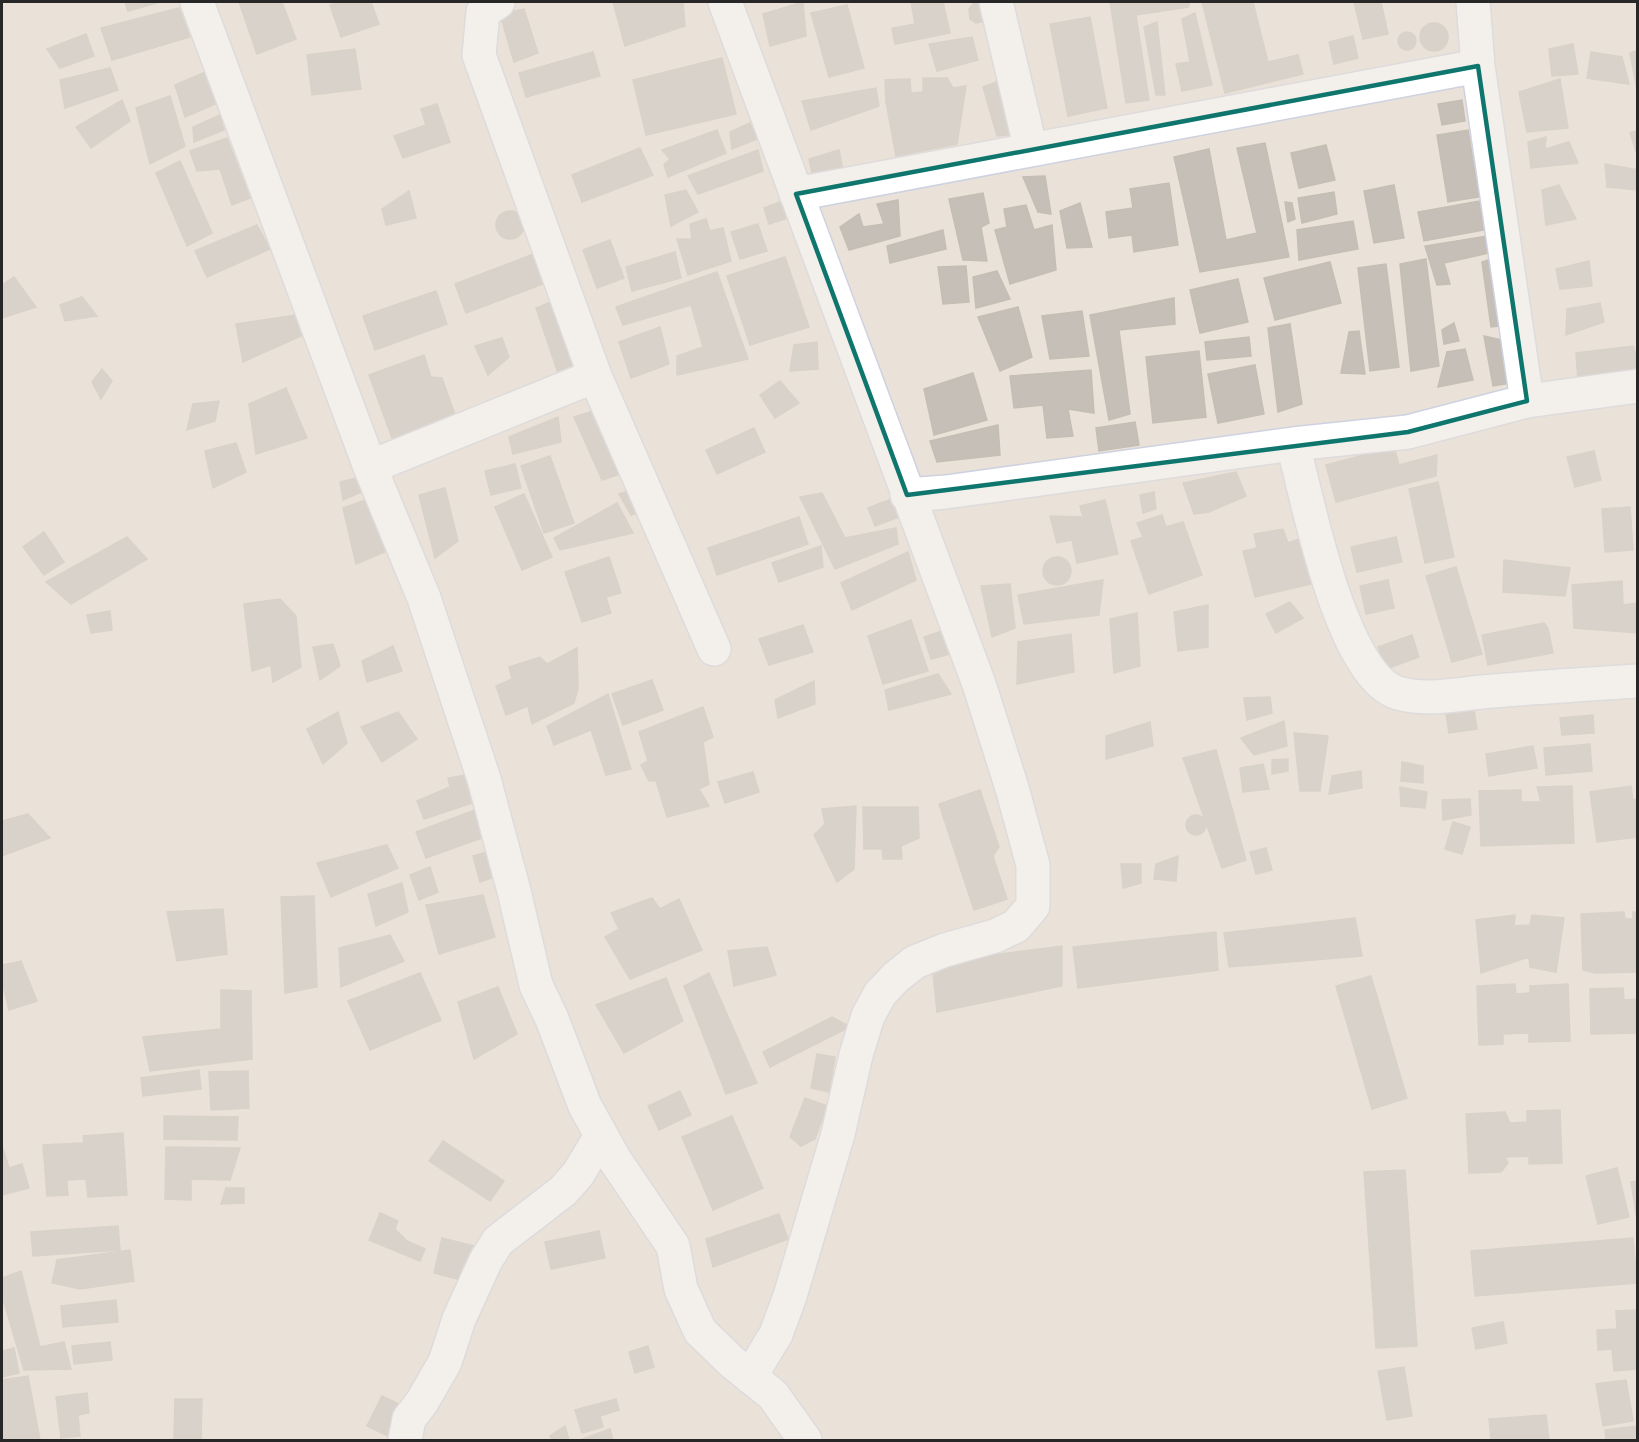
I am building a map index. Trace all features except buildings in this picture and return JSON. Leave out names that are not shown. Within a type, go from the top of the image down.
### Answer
[{"type":"street","points":[[197,2],[370,467],[424,598],[484,779],[536,985],[552,1019],[585,1106],[608,1148],[673,1246],[681,1289],[700,1330],[732,1362],[772,1395],[805,1440]]},
{"type":"street","points":[[498,2],[483,12],[479,55],[595,376],[714,649]]},
{"type":"street","points":[[725,2],[979,684],[1012,788],[1033,865],[1033,906],[1016,926],[995,936],[945,950],[915,962],[880,994],[868,1016],[859,1046],[838,1134],[790,1296],[776,1334],[750,1377]]},
{"type":"street","points":[[996,2],[1031,150]]},
{"type":"street","points":[[1473,2],[1478,66],[1527,402]]},
{"type":"street","points":[[796,194],[1478,66]]},
{"type":"street","points":[[370,467],[595,376]]},
{"type":"street","points":[[908,495],[946,492],[1293,444],[1408,432],[1527,402],[1638,386]]},
{"type":"street","points":[[1293,444],[1325,566],[1344,624],[1377,681],[1396,693],[1425,698],[1638,681]]},
{"type":"street","points":[[405,1440],[409,1419],[422,1402],[445,1362],[459,1319],[486,1260],[498,1241],[563,1191],[578,1174],[608,1148]]},
{"type":"highlighted area","points":[[1478,66],[1527,401],[1408,432],[907,495],[796,194]]}]
